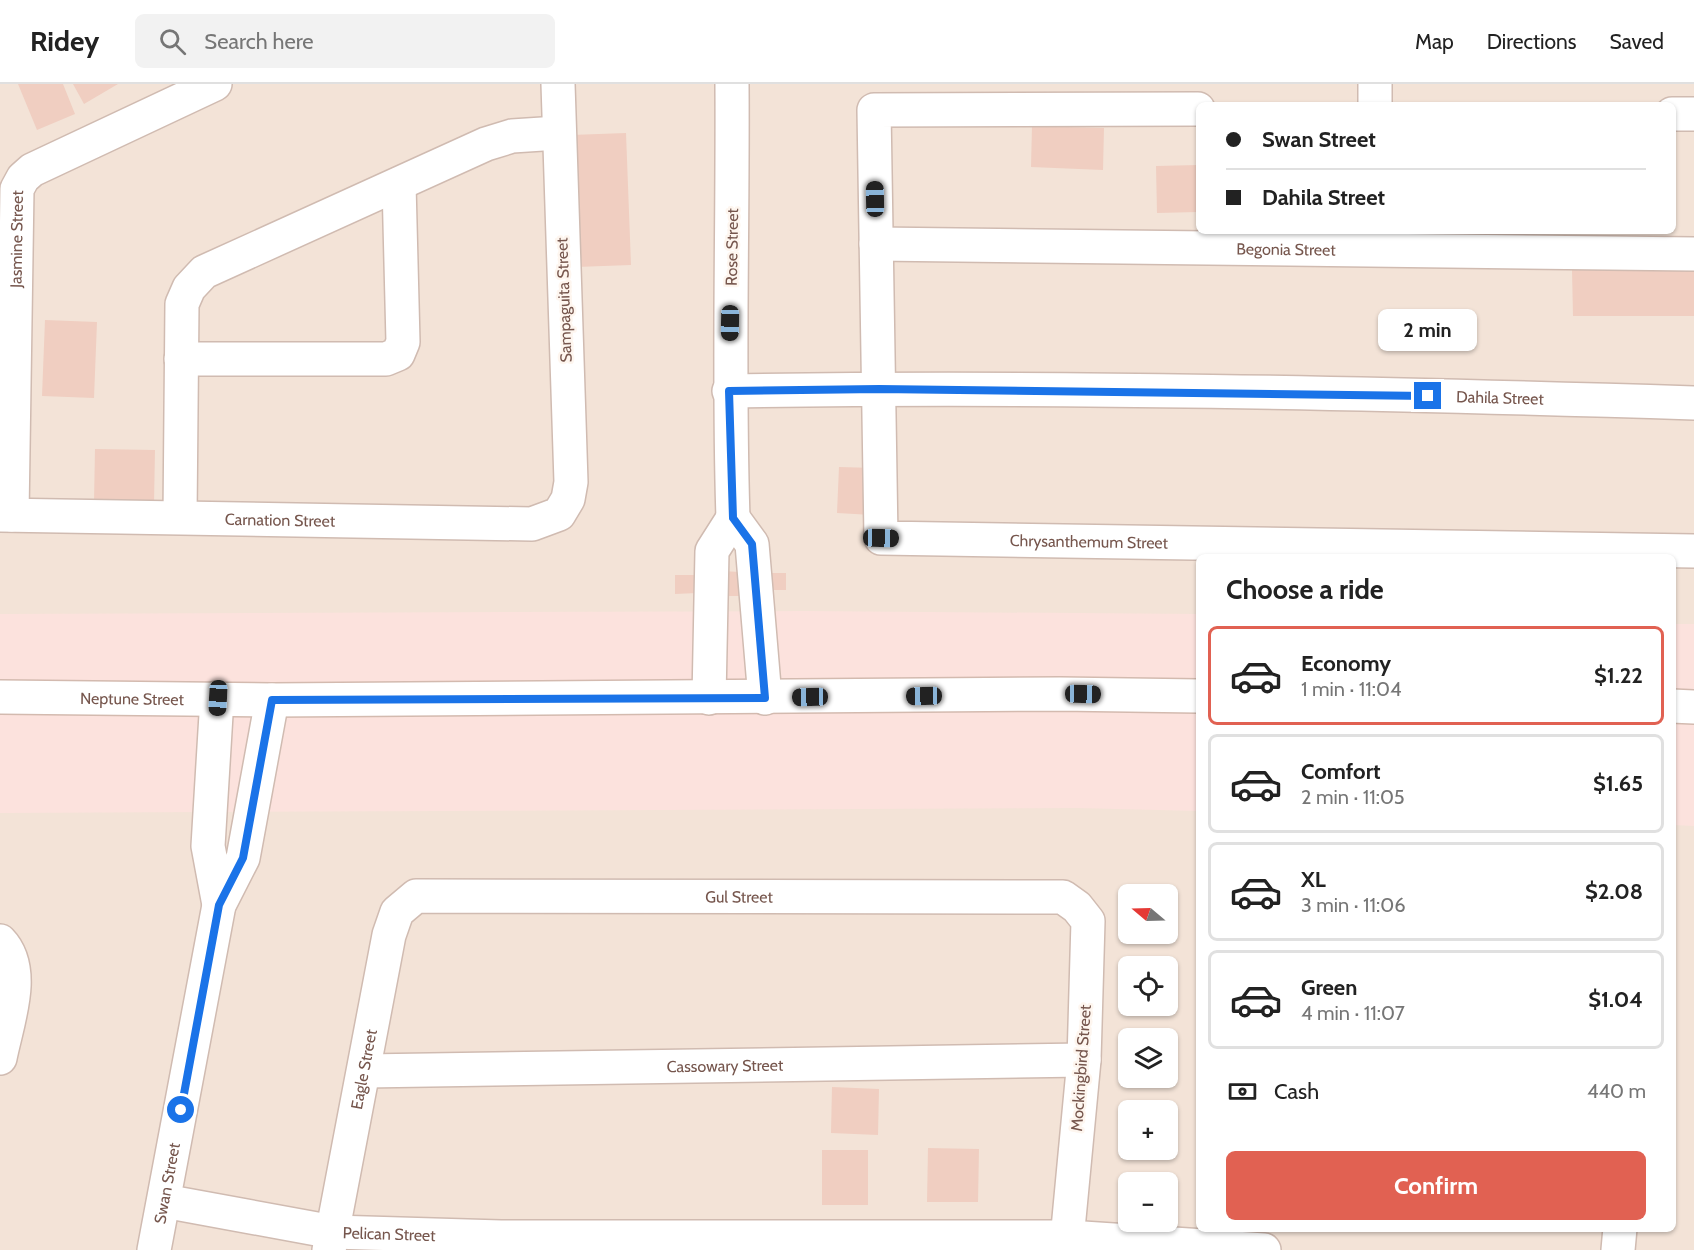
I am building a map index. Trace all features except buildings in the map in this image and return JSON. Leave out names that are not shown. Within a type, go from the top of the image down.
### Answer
[{"type":"street","name":"Jasmine Street","points":[[6,515],[8,286],[17,189],[23,178],[33,170],[215,84]]},
{"type":"street","name":"Sampaguita Street","points":[[558,84],[571,482],[567,499],[559,514]]},
{"type":"street","name":"Rose Street","points":[[732,84],[733,208],[729,391],[733,518]]},
{"type":"street","points":[[1375,84],[1375,102]]},
{"type":"street","points":[[879,389],[874,110],[1196,109]]},
{"type":"street","points":[[1676,114],[1694,114]]},
{"type":"street","points":[[180,517],[182,304],[189,288],[204,272],[486,144],[512,136],[558,133]]},
{"type":"street","points":[[181,359],[386,359],[398,354],[403,342],[399,184]]},
{"type":"street","name":"Begonia Street","points":[[876,244],[1694,254]]},
{"type":"street","name":"Dahila Street","points":[[729,391],[879,389],[1499,397],[1694,402]]},
{"type":"street","name":"Chrysanthemum Street","points":[[879,389],[881,538],[1694,551]]},
{"type":"street","name":"Carnation Street","points":[[6,515],[532,524],[559,514]]},
{"type":"street","points":[[709,698],[712,550],[733,518],[752,544],[765,698]]},
{"type":"street","points":[[711,625],[758,624]]},
{"type":"street","name":"Neptune Street","points":[[0,697],[272,700],[1060,694],[1196,696]]},
{"type":"street","name":"Swan Street","points":[[218,698],[208,846],[219,905]]},
{"type":"street","name":"Swan Street","points":[[154,1250],[219,905],[243,858],[272,700]]},
{"type":"street","points":[[1676,706],[1694,707]]},
{"type":"street","name":"Gul Street","points":[[416,896],[1063,897]]},
{"type":"street","name":"Eagle Street","points":[[331,1241],[389,935],[397,912],[416,896]]},
{"type":"street","name":"Mockingbird Street","points":[[1063,897],[1077,907],[1088,921],[1084,1060],[1067,1243]]},
{"type":"street","points":[[0,1058],[15,974],[5,946]]},
{"type":"street","name":"Cassowary Street","points":[[365,1071],[1084,1060]]},
{"type":"street","name":"Pelican Street","points":[[164,1201],[331,1241],[500,1244],[1227,1241],[1264,1250]]},
{"type":"street","points":[[1618,1250],[1620,1232]]},
{"type":"shaded area","points":[[0,84],[1694,84],[1694,1250],[0,1250]]},
{"type":"shaded area","points":[[805,611],[1196,614],[1196,811],[1077,808],[0,813],[0,614]]},
{"type":"shaded area","points":[[1676,624],[1694,624],[1694,826],[1676,825]]},
{"type":"route","points":[[181,1110],[219,905],[243,858],[272,700],[765,698],[752,544],[733,518],[729,391],[879,389],[1428,396]]}]
